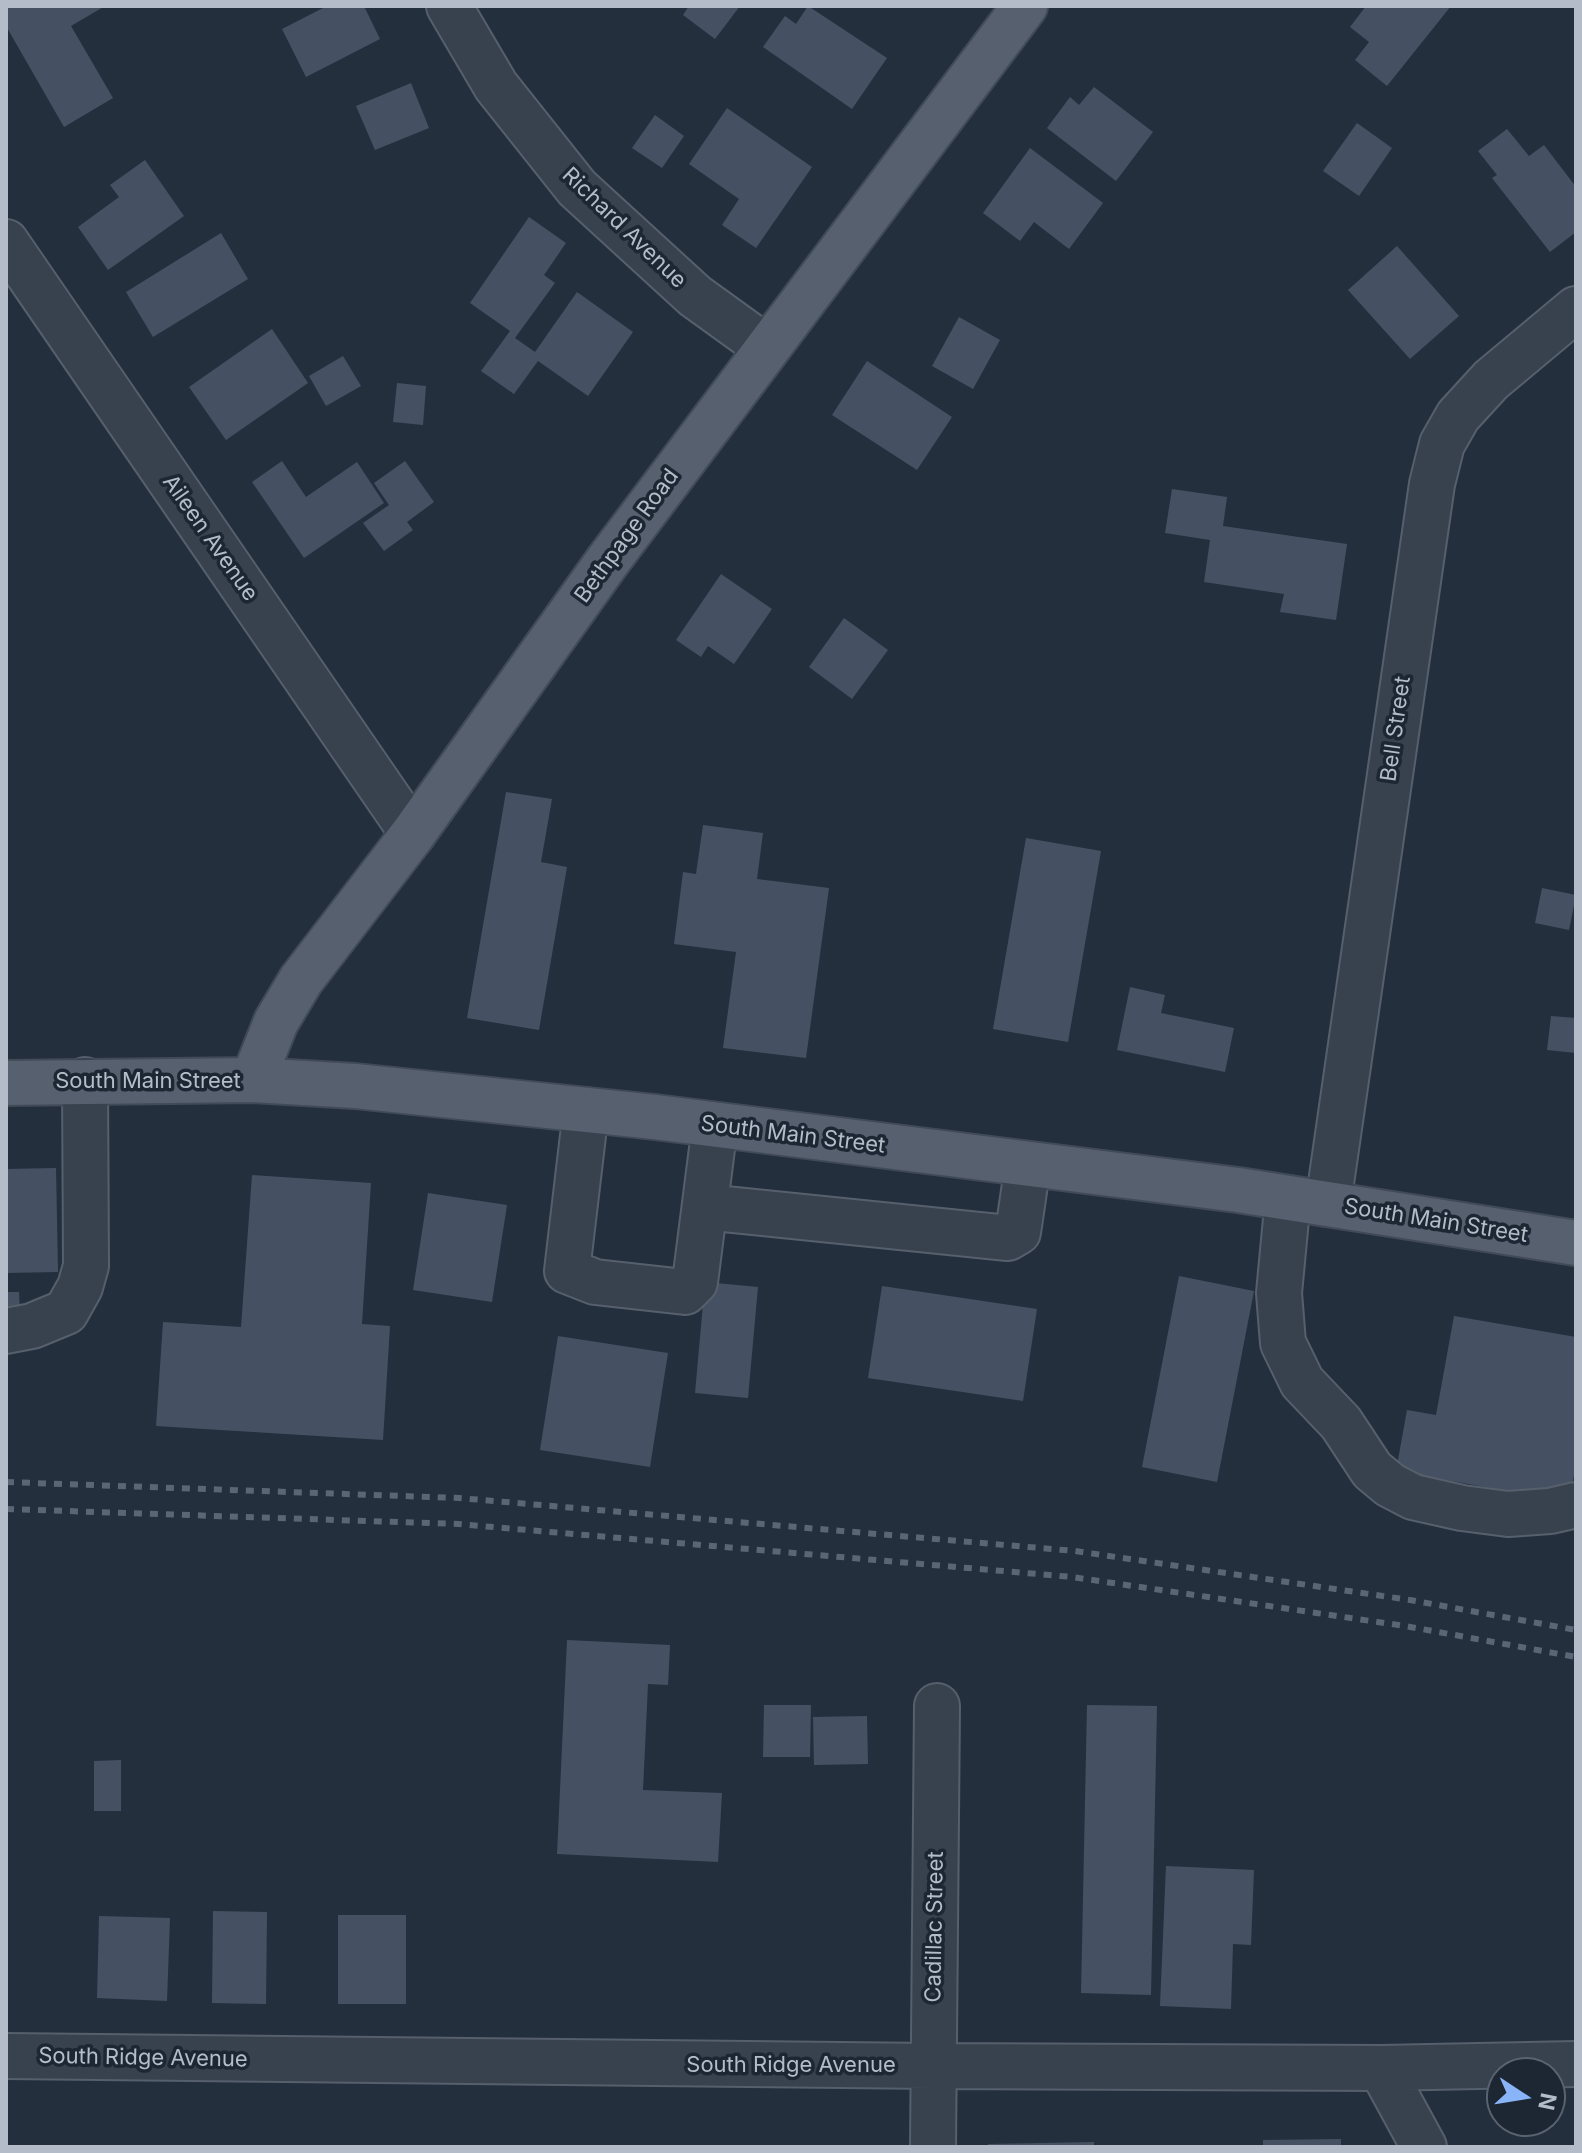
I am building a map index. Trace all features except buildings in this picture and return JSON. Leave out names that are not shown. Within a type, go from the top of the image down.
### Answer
[{"type":"main road","name":"Bethpage Road","points":[[253,1080],[276,1022],[301,980],[413,834],[607,562],[1025,6]]},
{"type":"main road","name":"South Main Street","points":[[6,1083],[253,1080],[355,1086],[586,1110],[1028,1164],[1308,1201],[1576,1243]]},
{"type":"street","name":"Richard Avenue","points":[[449,6],[496,86],[577,188],[695,296],[767,348]]},
{"type":"street","name":"Aileen Avenue","points":[[6,242],[413,834]]},
{"type":"street","name":"Bell Street","points":[[1576,309],[1491,380],[1458,416],[1442,444],[1432,484],[1308,1201],[1279,1293],[1283,1343],[1302,1382],[1341,1423],[1372,1470],[1390,1485],[1413,1497],[1508,1514],[1550,1511],[1576,1505]]},
{"type":"street","points":[[6,1331],[32,1326],[66,1312],[80,1287],[86,1266],[85,1080]]},
{"type":"street","points":[[586,1110],[567,1271],[595,1282],[685,1292],[695,1282],[715,1125]]},
{"type":"street","points":[[705,1207],[1008,1238],[1018,1232],[1028,1164]]},
{"type":"street","name":"Cadillac Street","points":[[933,2147],[937,1706]]},
{"type":"street","name":"South Ridge Avenue","points":[[6,2056],[933,2066],[1381,2068],[1576,2064]]},
{"type":"street","points":[[1381,2068],[1424,2147]]},
{"type":"railway","points":[[6,1482],[459,1498],[1075,1551],[1410,1600],[1576,1630]]},
{"type":"railway","points":[[6,1509],[458,1524],[1072,1577],[1405,1626],[1576,1657]]}]
